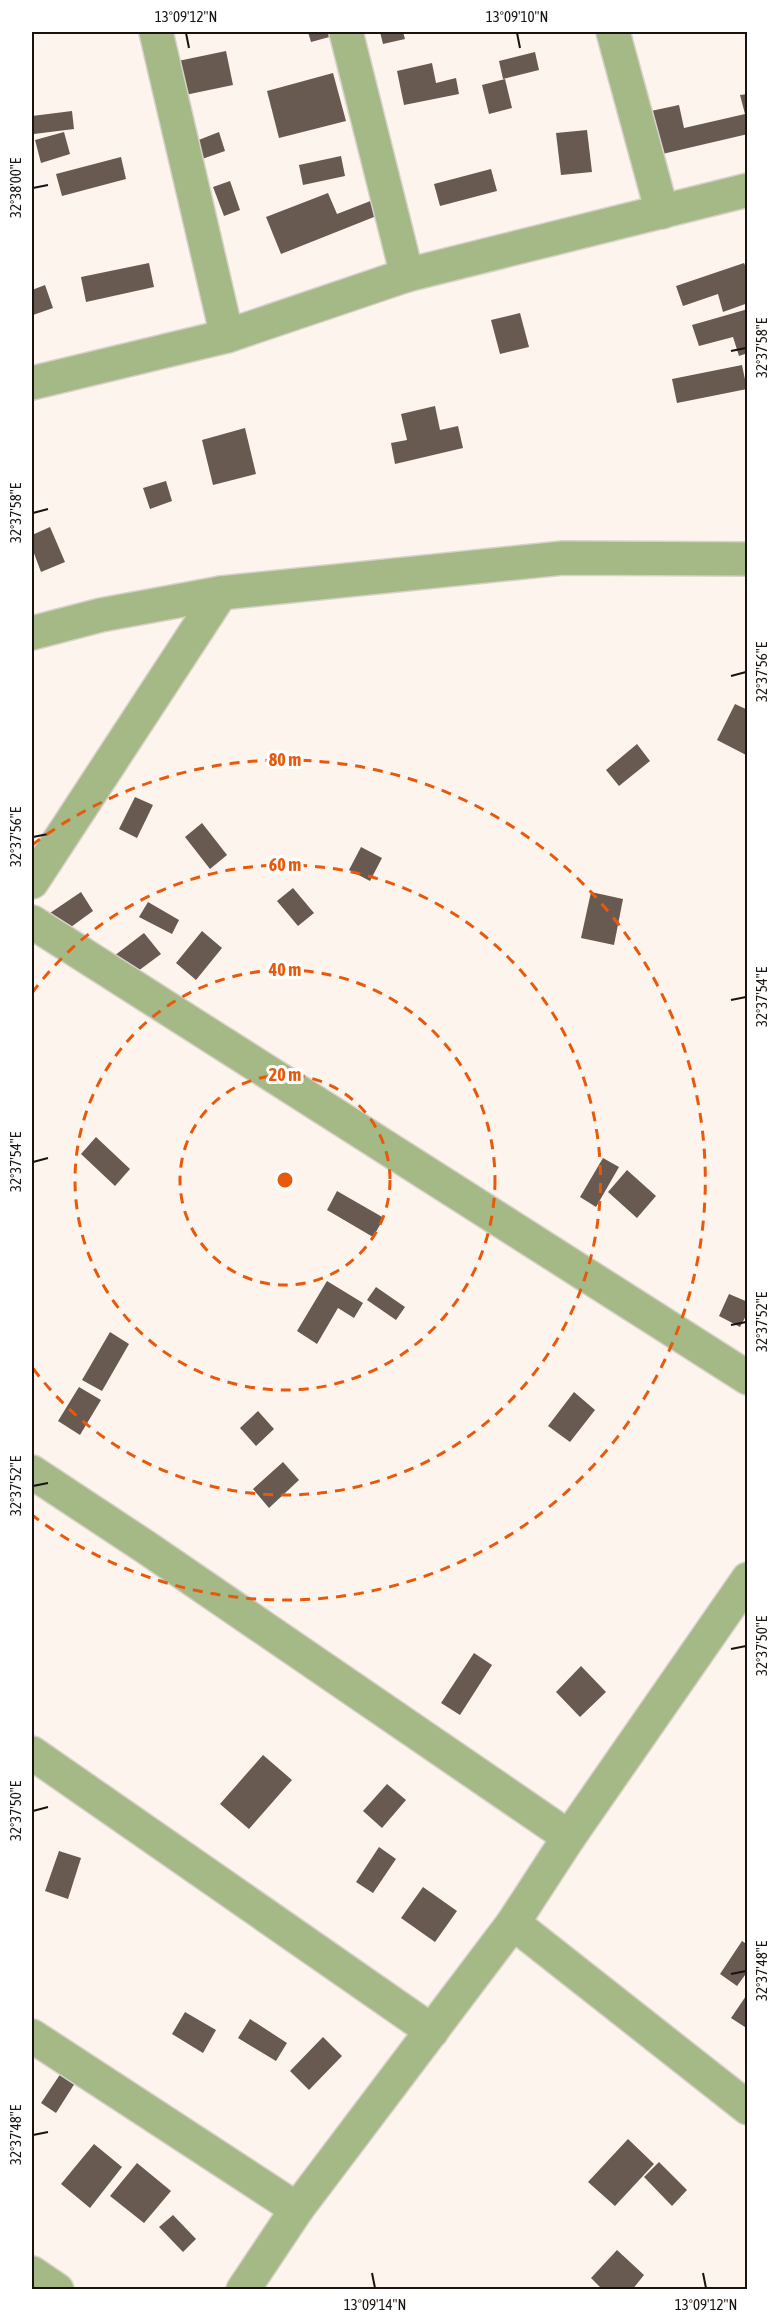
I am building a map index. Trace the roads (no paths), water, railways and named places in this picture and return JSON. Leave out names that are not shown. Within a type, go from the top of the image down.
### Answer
[{"type":"street","points":[[156,32],[227,336]]},
{"type":"street","points":[[346,32],[407,275]]},
{"type":"street","points":[[613,32],[662,212]]},
{"type":"street","points":[[32,383],[227,336],[407,275],[747,190]]},
{"type":"street","points":[[32,633],[101,615],[221,593],[563,558],[747,560]]},
{"type":"street","points":[[32,882],[221,593]]},
{"type":"street","points":[[32,922],[747,1378]]},
{"type":"street","points":[[32,1472],[569,1837]]},
{"type":"street","points":[[243,2289],[297,2209],[513,1923],[569,1837],[747,1579]]},
{"type":"street","points":[[32,1754],[432,2031]]},
{"type":"street","points":[[513,1923],[747,2108]]},
{"type":"street","points":[[32,2036],[297,2209]]},
{"type":"street","points":[[32,2273],[57,2289]]}]
